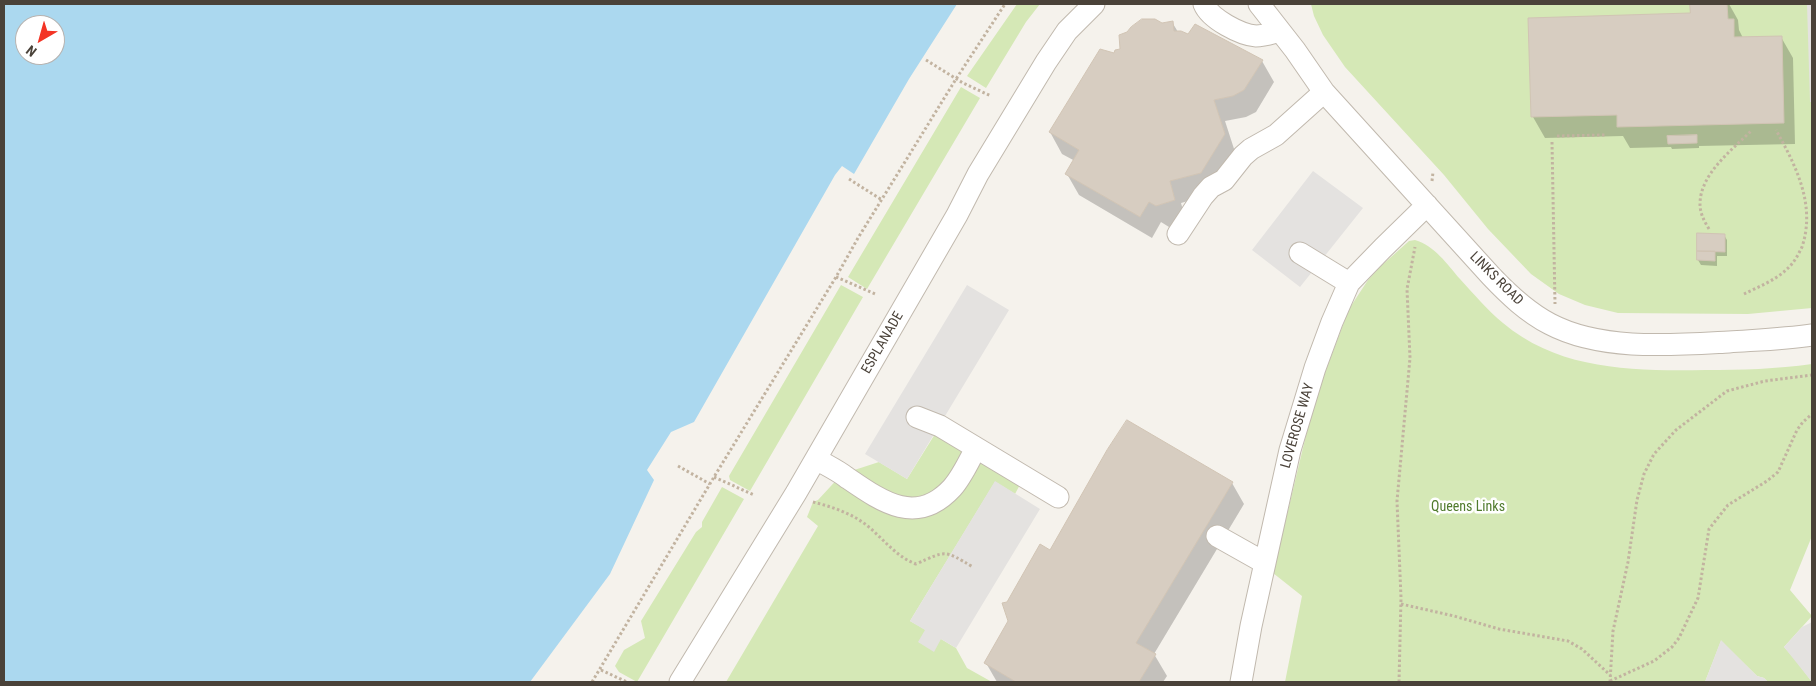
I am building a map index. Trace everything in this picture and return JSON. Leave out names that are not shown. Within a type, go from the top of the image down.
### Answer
[{"type":"street","points":[[1204,4],[1208,12],[1238,31],[1249,35],[1259,36],[1280,31]]},
{"type":"street","name":"LINKS ROAD","points":[[1259,4],[1295,50],[1324,92],[1511,297],[1530,312],[1555,327],[1599,340],[1659,344],[1754,340],[1812,335]]},
{"type":"street","name":"LINKS ROAD","points":[[1280,4],[1295,50]]},
{"type":"street","name":"ESPLANADE","points":[[680,682],[796,493],[952,223],[978,174],[1046,62],[1067,31],[1096,5]]},
{"type":"street","points":[[1178,234],[1202,196],[1211,187],[1224,180],[1251,149],[1284,130],[1324,92]]},
{"type":"street","name":"LOVEROSE WAY","points":[[1241,682],[1286,466],[1299,420],[1332,322],[1349,283],[1427,205]]},
{"type":"street","points":[[1300,253],[1349,283]]},
{"type":"street","points":[[917,417],[940,426],[1058,497]]},
{"type":"street","points":[[816,459],[880,500],[912,509],[926,506],[942,498],[954,486],[976,448]]},
{"type":"street","points":[[1217,536],[1265,563]]},
{"type":"path","points":[[592,682],[714,476],[956,78],[1005,4]]},
{"type":"path","points":[[926,60],[991,96]]},
{"type":"path","points":[[1744,294],[1787,270],[1797,257],[1805,241],[1810,221],[1807,190],[1776,130]]},
{"type":"path","points":[[1709,229],[1702,217],[1700,204],[1705,184],[1716,166],[1751,131]]},
{"type":"path","points":[[1557,136],[1605,135]]},
{"type":"path","points":[[1552,142],[1555,327]]},
{"type":"path","points":[[849,179],[882,200]]},
{"type":"path","points":[[1399,682],[1401,604],[1397,501],[1410,358],[1407,289],[1414,250]]},
{"type":"path","points":[[836,277],[875,294]]},
{"type":"path","points":[[1610,682],[1613,631],[1628,562],[1639,488],[1654,454],[1676,430],[1727,391],[1755,383],[1812,375]]},
{"type":"path","points":[[1610,682],[1654,661],[1672,647],[1679,638],[1698,598],[1708,529],[1728,505],[1778,472],[1797,430],[1812,414]]},
{"type":"path","points":[[678,466],[710,484]]},
{"type":"path","points":[[714,476],[754,495]]},
{"type":"path","points":[[796,493],[813,502],[851,515],[868,526],[908,560],[916,564],[942,552],[951,554],[973,567]]},
{"type":"path","points":[[1401,604],[1500,629],[1568,641],[1582,650],[1611,675]]},
{"type":"path","points":[[601,669],[627,682]]},
{"type":"green space","points":[[1017,4],[1040,4],[1026,22],[986,88],[967,76]]},
{"type":"green space","points":[[1311,4],[1812,4],[1812,308],[1748,314],[1618,313],[1585,305],[1559,294],[1531,274],[1488,229],[1444,175],[1345,67],[1323,35],[1314,16]]},
{"type":"green space","points":[[961,87],[980,98],[867,289],[848,277]]},
{"type":"green space","name":"Queens Links","points":[[1415,240],[1429,247],[1440,256],[1481,302],[1503,323],[1525,339],[1549,351],[1574,359],[1599,365],[1652,370],[1746,369],[1812,364],[1812,536],[1790,590],[1812,616],[1784,647],[1812,682],[1768,682],[1764,678],[1757,676],[1721,641],[1705,682],[1285,682],[1302,596],[1273,573],[1318,391],[1349,309],[1368,280],[1381,266],[1409,241]]},
{"type":"green space","points":[[841,285],[863,297],[750,491],[730,480],[729,476]]},
{"type":"green space","points":[[940,426],[1024,477],[1015,494],[995,482],[910,621],[926,630],[919,643],[941,639],[956,648],[967,668],[992,682],[726,682],[818,526],[807,517],[813,502],[818,500],[842,474],[879,462],[907,479]]},
{"type":"green space","points":[[722,487],[744,499],[637,682],[619,672],[615,666],[624,650],[645,638],[641,621],[696,532],[702,527],[702,522]]},
{"type":"shaded area","points":[[1807,4],[1812,4],[1812,102],[1810,102]]},
{"type":"shaded area","points":[[1313,171],[1363,208],[1300,287],[1252,250]]},
{"type":"shaded area","points":[[967,285],[1009,310],[907,479],[865,454]]},
{"type":"shaded area","points":[[995,481],[1040,509],[956,648],[941,639],[934,652],[918,642],[925,630],[910,621]]},
{"type":"shaded area","points":[[1812,622],[1812,682],[1784,647],[1802,627]]},
{"type":"shaded area","points":[[1721,640],[1757,676],[1764,678],[1768,682],[1705,682]]},
{"type":"water","points":[[4,4],[957,4],[909,79],[854,174],[842,166],[835,175],[694,422],[671,432],[647,470],[654,480],[610,574],[530,682],[4,682]]},
{"type":"building","points":[[1690,4],[1727,4],[1728,19],[1734,19],[1734,37],[1782,36],[1784,123],[1617,127],[1617,115],[1531,117],[1528,18],[1690,13]]},
{"type":"building","points":[[1142,19],[1155,19],[1162,23],[1173,21],[1174,31],[1188,34],[1195,24],[1263,60],[1244,90],[1233,96],[1214,100],[1225,134],[1201,173],[1170,181],[1175,200],[1156,206],[1149,202],[1140,217],[1065,174],[1079,150],[1049,132],[1100,49],[1114,53],[1115,50],[1120,49],[1119,35],[1127,32]]},
{"type":"building","points":[[1697,135],[1697,143],[1668,144],[1667,136]]},
{"type":"building","points":[[1697,233],[1725,234],[1725,252],[1697,251]]},
{"type":"building","points":[[1697,251],[1715,251],[1715,261],[1697,260]]},
{"type":"building","points":[[1127,420],[1233,482],[1136,643],[1156,654],[1139,682],[1016,682],[984,663],[1008,621],[1002,603],[1007,602],[1040,544],[1050,550],[1107,450]]}]
